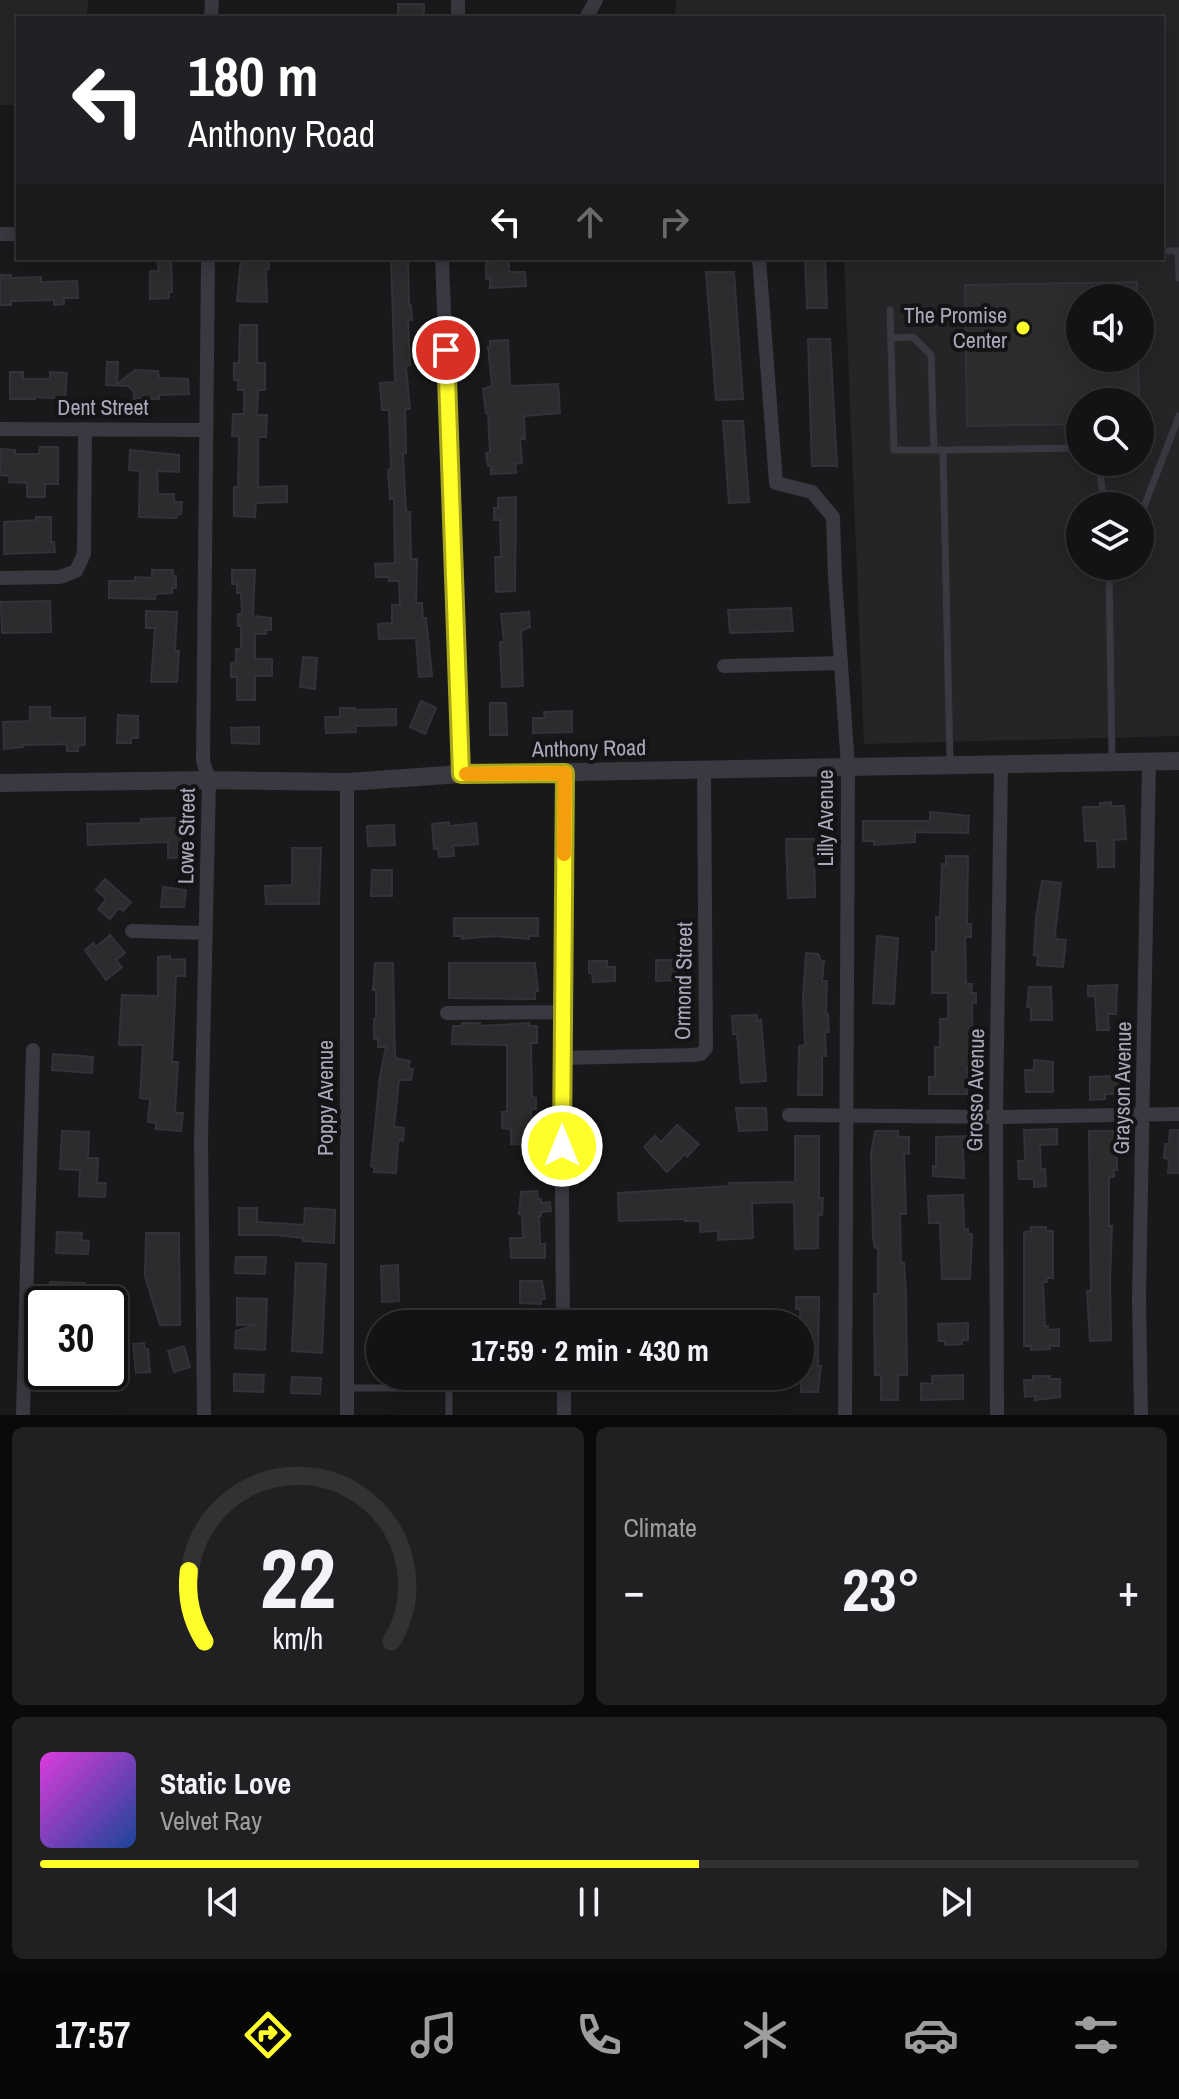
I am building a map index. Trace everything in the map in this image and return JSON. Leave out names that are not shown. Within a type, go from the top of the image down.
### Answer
[{"type":"street","name":"Lowe Street","points":[[204,1415],[201,1141],[209,780],[203,761],[208,260]]},
{"type":"street","points":[[442,260],[461,774]]},
{"type":"street","name":"Lilly Avenue","points":[[759,260],[776,483],[812,492],[833,517],[848,767],[845,1415]]},
{"type":"street","name":"Dent Street","points":[[0,429],[206,430]]},
{"type":"street","points":[[0,578],[60,577],[76,571],[84,554],[85,429]]},
{"type":"street","points":[[724,666],[841,663]]},
{"type":"street","name":"Grayson Avenue","points":[[1141,1415],[1139,1298],[1149,761]]},
{"type":"street","name":"Anthony Road","points":[[0,783],[347,782],[461,774],[1179,761]]},
{"type":"street","name":"Grosso Avenue","points":[[997,1415],[996,1117],[1001,766]]},
{"type":"street","name":"Ormond Street","points":[[561,1058],[692,1055],[701,1054],[706,1048],[704,769]]},
{"type":"street","points":[[563,1310],[561,1058],[565,773]]},
{"type":"street","name":"Poppy Avenue","points":[[347,782],[347,1415]]},
{"type":"street","points":[[132,931],[206,933]]},
{"type":"street","points":[[447,1013],[562,1012]]},
{"type":"street","points":[[23,1415],[33,1050]]},
{"type":"street","points":[[789,1115],[996,1117],[1179,1114]]},
{"type":"street","points":[[564,1390],[564,1415]]},
{"type":"lane","points":[[1164,251],[1178,251],[1179,278]]},
{"type":"lane","points":[[890,310],[894,450],[1066,448]]},
{"type":"lane","points":[[891,338],[913,337],[931,355],[938,450],[950,766]]},
{"type":"lane","points":[[1150,492],[1179,416]]},
{"type":"lane","points":[[1109,580],[1112,763]]},
{"type":"lane","points":[[347,1388],[366,1388]]},
{"type":"lane","points":[[449,1390],[449,1415]]},
{"type":"shaded area","points":[[0,0],[89,0],[86,16],[16,16],[16,105],[0,105]]},
{"type":"shaded area","points":[[676,0],[1179,0],[1179,736],[864,744],[844,260],[1164,260],[1164,16],[675,16]]},
{"type":"building","points":[[398,4],[424,4],[424,16],[398,16]]},
{"type":"building","points":[[157,260],[171,260],[172,292],[169,292],[169,298],[150,299],[150,271],[159,271]]},
{"type":"building","points":[[241,260],[269,260],[269,269],[266,269],[267,302],[237,301]]},
{"type":"building","points":[[391,260],[408,260],[412,320],[408,320],[410,365],[406,366],[410,409],[405,409],[406,453],[403,453],[406,512],[410,512],[411,559],[417,559],[416,603],[422,603],[423,618],[426,618],[432,676],[419,677],[416,638],[379,639],[378,624],[392,623],[392,605],[400,605],[399,581],[376,577],[375,564],[395,563],[394,499],[390,499],[388,470],[391,469],[389,410],[382,410],[380,383],[395,382]]},
{"type":"building","points":[[805,260],[825,260],[827,308],[807,308]]},
{"type":"building","points":[[509,261],[509,272],[525,272],[526,286],[490,288],[490,279],[486,279],[486,262]]},
{"type":"building","points":[[706,272],[734,272],[743,399],[716,400]]},
{"type":"building","points":[[0,275],[11,275],[11,278],[41,277],[41,282],[77,281],[78,298],[64,298],[64,304],[54,305],[54,300],[11,301],[11,305],[0,305]]},
{"type":"building","name":"The Promise Center","points":[[1137,282],[1066,284],[1066,372],[1138,372],[1139,388],[1066,388],[1066,424],[967,426],[965,285]]},
{"type":"building","points":[[240,325],[257,325],[257,363],[265,363],[265,390],[258,390],[257,415],[267,415],[266,437],[258,437],[258,487],[287,486],[287,502],[256,503],[255,517],[234,516],[239,436],[232,436],[233,414],[244,414],[244,390],[238,390],[238,380],[234,380],[234,363],[239,363]]},
{"type":"building","points":[[808,339],[830,339],[837,466],[812,466]]},
{"type":"building","points":[[508,340],[510,386],[558,384],[560,413],[524,416],[525,439],[520,439],[522,463],[515,464],[516,473],[491,474],[486,453],[490,452],[483,389],[492,386],[488,347],[490,341]]},
{"type":"building","points":[[107,362],[118,362],[117,384],[135,370],[158,371],[159,378],[188,379],[189,394],[134,399],[134,392],[128,386],[106,385]]},
{"type":"building","points":[[10,372],[23,372],[23,379],[50,379],[50,372],[67,373],[65,399],[10,399]]},
{"type":"building","points":[[723,421],[743,421],[749,502],[729,503]]},
{"type":"building","points":[[40,447],[58,447],[58,484],[45,484],[45,497],[27,497],[27,483],[9,482],[10,476],[0,475],[1,449],[15,450],[15,454],[39,454]]},
{"type":"building","points":[[130,450],[179,455],[179,472],[157,471],[158,494],[174,494],[174,502],[182,502],[181,514],[176,518],[139,517],[140,471],[129,470]]},
{"type":"building","points":[[516,497],[515,591],[496,592],[495,557],[501,557],[500,520],[494,520],[494,508],[498,508],[498,498]]},
{"type":"building","points":[[36,517],[51,517],[51,542],[54,542],[55,552],[4,554],[4,522],[36,520]]},
{"type":"building","points":[[152,570],[173,570],[176,588],[172,588],[172,593],[156,594],[155,599],[109,598],[109,581],[152,578]]},
{"type":"building","points":[[232,570],[255,570],[253,616],[271,618],[271,630],[266,630],[266,634],[255,634],[255,659],[272,659],[272,676],[255,676],[255,700],[237,700],[237,677],[231,677],[231,663],[236,662],[236,649],[241,649],[238,614],[242,614],[241,593],[237,593],[237,584],[232,584]]},
{"type":"building","points":[[50,601],[51,632],[2,633],[1,602]]},
{"type":"building","points":[[791,608],[793,631],[730,633],[728,610]]},
{"type":"building","points":[[146,611],[177,612],[177,682],[151,682],[155,628],[146,628]]},
{"type":"building","points":[[529,612],[530,627],[521,631],[523,686],[502,687],[500,642],[504,642],[501,614]]},
{"type":"building","points":[[303,657],[317,658],[315,689],[300,687]]},
{"type":"building","points":[[421,701],[436,708],[425,734],[410,727]]},
{"type":"building","points":[[490,703],[506,703],[507,735],[490,735]]},
{"type":"building","points":[[30,707],[50,707],[50,718],[85,718],[85,745],[78,746],[78,751],[67,751],[67,744],[23,745],[4,749],[3,722],[30,721]]},
{"type":"building","points":[[340,708],[396,709],[396,725],[355,726],[356,732],[326,733],[325,717],[340,717]]},
{"type":"building","points":[[572,711],[572,732],[533,733],[533,718],[545,718],[544,712]]},
{"type":"building","points":[[118,715],[138,716],[138,738],[131,738],[131,743],[117,743]]},
{"type":"building","points":[[259,727],[259,744],[232,743],[231,728]]},
{"type":"building","points":[[1111,802],[1111,806],[1124,806],[1126,839],[1114,840],[1114,867],[1098,867],[1097,841],[1085,841],[1083,807],[1100,807],[1100,803]]},
{"type":"building","points":[[930,812],[969,816],[968,833],[915,832],[915,842],[874,845],[874,841],[863,841],[863,821],[930,821]]},
{"type":"building","points":[[180,818],[180,821],[186,821],[187,857],[168,858],[168,842],[88,845],[87,824],[141,823],[141,819]]},
{"type":"building","points":[[449,822],[449,826],[476,823],[478,844],[453,846],[454,856],[439,857],[438,849],[434,849],[432,824]]},
{"type":"building","points":[[394,825],[395,845],[368,846],[367,826]]},
{"type":"building","points":[[786,839],[814,839],[815,897],[788,898]]},
{"type":"building","points":[[292,848],[321,848],[319,904],[266,904],[265,886],[292,885]]},
{"type":"building","points":[[946,856],[968,856],[967,924],[971,924],[971,937],[965,937],[966,984],[972,984],[971,993],[976,993],[976,1003],[972,1003],[973,1067],[967,1067],[967,1094],[929,1094],[929,1077],[935,1077],[935,1047],[940,1047],[940,1019],[948,1019],[948,993],[932,993],[932,952],[936,952],[936,917],[940,917],[942,864],[946,865]]},
{"type":"building","points":[[372,870],[392,870],[392,896],[371,896]]},
{"type":"building","points":[[105,879],[131,902],[123,911],[119,908],[110,919],[98,909],[106,899],[96,890]]},
{"type":"building","points":[[1042,881],[1061,883],[1055,934],[1056,939],[1066,940],[1063,967],[1037,965],[1038,956],[1034,955]]},
{"type":"building","points":[[163,887],[186,890],[184,907],[161,907]]},
{"type":"building","points":[[454,918],[538,918],[538,936],[529,936],[529,939],[494,936],[462,939],[462,936],[454,936]]},
{"type":"building","points":[[110,935],[125,953],[116,960],[122,967],[106,980],[85,950],[93,943],[96,947]]},
{"type":"building","points":[[877,936],[898,938],[894,1004],[873,1003]]},
{"type":"building","points":[[806,953],[818,954],[824,961],[822,981],[827,981],[829,1032],[825,1032],[826,1056],[822,1056],[822,1095],[798,1095],[799,1046],[805,1045],[803,998]]},
{"type":"building","points":[[170,956],[170,960],[185,959],[185,976],[176,976],[172,1062],[178,1062],[175,1113],[183,1113],[181,1131],[156,1129],[156,1123],[148,1122],[150,1099],[140,1098],[143,1045],[119,1045],[122,995],[158,996],[158,957]]},
{"type":"building","points":[[656,960],[684,960],[684,980],[656,981]]},
{"type":"building","points":[[589,961],[607,961],[607,967],[615,967],[615,981],[593,982]]},
{"type":"building","points":[[375,963],[393,963],[395,1058],[410,1061],[408,1068],[413,1069],[411,1080],[399,1080],[394,1127],[404,1128],[403,1141],[398,1143],[396,1173],[374,1172],[371,1166],[386,1047],[378,1047],[378,1039],[374,1039]]},
{"type":"building","points":[[449,963],[535,963],[538,991],[535,991],[535,999],[449,998]]},
{"type":"building","points":[[1117,985],[1116,1014],[1108,1014],[1109,1030],[1097,1030],[1095,996],[1088,996],[1088,986]]},
{"type":"building","points":[[1029,987],[1051,987],[1052,1020],[1031,1020],[1031,1007],[1027,1007]]},
{"type":"building","points":[[757,1015],[757,1021],[761,1020],[766,1081],[741,1083],[737,1034],[733,1034],[732,1016]]},
{"type":"building","points":[[462,1023],[480,1023],[480,1026],[529,1023],[529,1026],[537,1026],[537,1043],[531,1043],[532,1097],[536,1098],[536,1109],[531,1109],[531,1145],[511,1144],[511,1129],[502,1128],[502,1112],[507,1112],[507,1045],[452,1044],[453,1026],[462,1026]]},
{"type":"building","points":[[53,1054],[93,1057],[92,1073],[52,1070]]},
{"type":"building","points":[[1034,1060],[1053,1062],[1053,1092],[1026,1092],[1025,1070],[1034,1070]]},
{"type":"building","points":[[1118,1076],[1118,1094],[1105,1094],[1105,1099],[1090,1100],[1090,1077]]},
{"type":"building","points":[[736,1108],[766,1108],[767,1130],[739,1131]]},
{"type":"building","points":[[677,1125],[699,1144],[667,1172],[644,1147],[655,1136],[661,1142]]},
{"type":"building","points":[[1057,1129],[1057,1144],[1040,1145],[1041,1169],[1045,1169],[1046,1186],[1034,1187],[1034,1179],[1019,1179],[1018,1161],[1025,1161],[1024,1130]]},
{"type":"building","points":[[1170,1130],[1179,1130],[1179,1173],[1168,1173],[1169,1159],[1164,1158]]},
{"type":"building","points":[[62,1131],[89,1132],[88,1158],[98,1158],[97,1183],[106,1183],[105,1197],[79,1196],[80,1170],[60,1169]]},
{"type":"building","points":[[875,1131],[898,1131],[898,1137],[909,1137],[909,1154],[904,1153],[906,1214],[900,1214],[901,1263],[904,1263],[906,1293],[907,1375],[898,1375],[898,1400],[881,1400],[881,1375],[875,1375],[874,1294],[878,1294],[878,1247],[875,1248],[873,1237],[871,1153]]},
{"type":"building","points":[[1089,1131],[1113,1131],[1113,1136],[1117,1136],[1117,1170],[1114,1170],[1114,1177],[1109,1177],[1111,1340],[1090,1341],[1087,1291],[1091,1291]]},
{"type":"building","points":[[795,1136],[819,1136],[819,1198],[823,1198],[822,1215],[818,1215],[818,1248],[795,1249],[794,1202],[752,1203],[753,1238],[718,1240],[718,1231],[700,1232],[700,1221],[685,1219],[619,1221],[618,1193],[730,1186],[729,1183],[795,1182]]},
{"type":"building","points":[[967,1136],[967,1147],[963,1147],[964,1178],[933,1176],[936,1137]]},
{"type":"building","points":[[537,1191],[541,1203],[550,1202],[551,1211],[541,1212],[539,1216],[540,1244],[545,1244],[545,1258],[511,1258],[510,1238],[523,1238],[522,1214],[519,1214],[521,1192]]},
{"type":"building","points":[[963,1195],[964,1229],[972,1234],[970,1279],[942,1279],[940,1223],[929,1223],[928,1196]]},
{"type":"building","points":[[239,1208],[257,1208],[257,1222],[304,1225],[305,1208],[335,1210],[334,1243],[275,1235],[239,1235]]},
{"type":"building","points":[[1031,1227],[1046,1227],[1046,1231],[1053,1231],[1053,1278],[1043,1282],[1045,1326],[1048,1330],[1059,1329],[1059,1346],[1050,1346],[1050,1349],[1031,1350],[1031,1346],[1024,1346],[1024,1232],[1031,1231]]},
{"type":"building","points":[[57,1232],[82,1233],[81,1240],[89,1241],[88,1254],[56,1253]]},
{"type":"building","points":[[146,1233],[179,1233],[180,1325],[160,1325],[145,1276]]},
{"type":"building","points":[[236,1257],[266,1257],[265,1274],[235,1273]]},
{"type":"building","points":[[296,1263],[326,1264],[322,1353],[292,1351]]},
{"type":"building","points":[[398,1265],[399,1301],[382,1302],[381,1266]]},
{"type":"building","points":[[520,1281],[542,1281],[545,1299],[541,1299],[541,1304],[520,1303]]},
{"type":"building","points":[[50,1282],[85,1283],[85,1286],[50,1286]]},
{"type":"building","points":[[796,1297],[819,1297],[818,1366],[821,1366],[818,1392],[801,1392],[814,1390],[814,1310],[796,1309]]},
{"type":"building","points":[[237,1298],[267,1299],[265,1350],[235,1348],[236,1331],[256,1325],[237,1325]]},
{"type":"building","points":[[968,1323],[968,1340],[962,1340],[962,1344],[945,1345],[945,1341],[939,1341],[938,1324]]},
{"type":"building","points":[[144,1343],[145,1349],[148,1349],[150,1372],[136,1373],[133,1344]]},
{"type":"building","points":[[184,1346],[190,1367],[174,1372],[168,1351]]},
{"type":"building","points":[[234,1374],[264,1375],[263,1392],[234,1391]]},
{"type":"building","points":[[963,1375],[963,1399],[921,1400],[921,1383],[932,1384],[932,1376]]},
{"type":"building","points":[[1033,1376],[1060,1379],[1060,1397],[1035,1400],[1035,1396],[1025,1397],[1024,1380],[1033,1380]]},
{"type":"building","points":[[292,1377],[321,1378],[320,1394],[291,1393]]},
{"type":"slow traffic","points":[[466,774],[565,773],[564,854]]},
{"type":"place","name":"The Promise Center","points":[[1023,328]]},
{"type":"route","points":[[446,350],[461,774],[565,773],[562,1146]]}]
